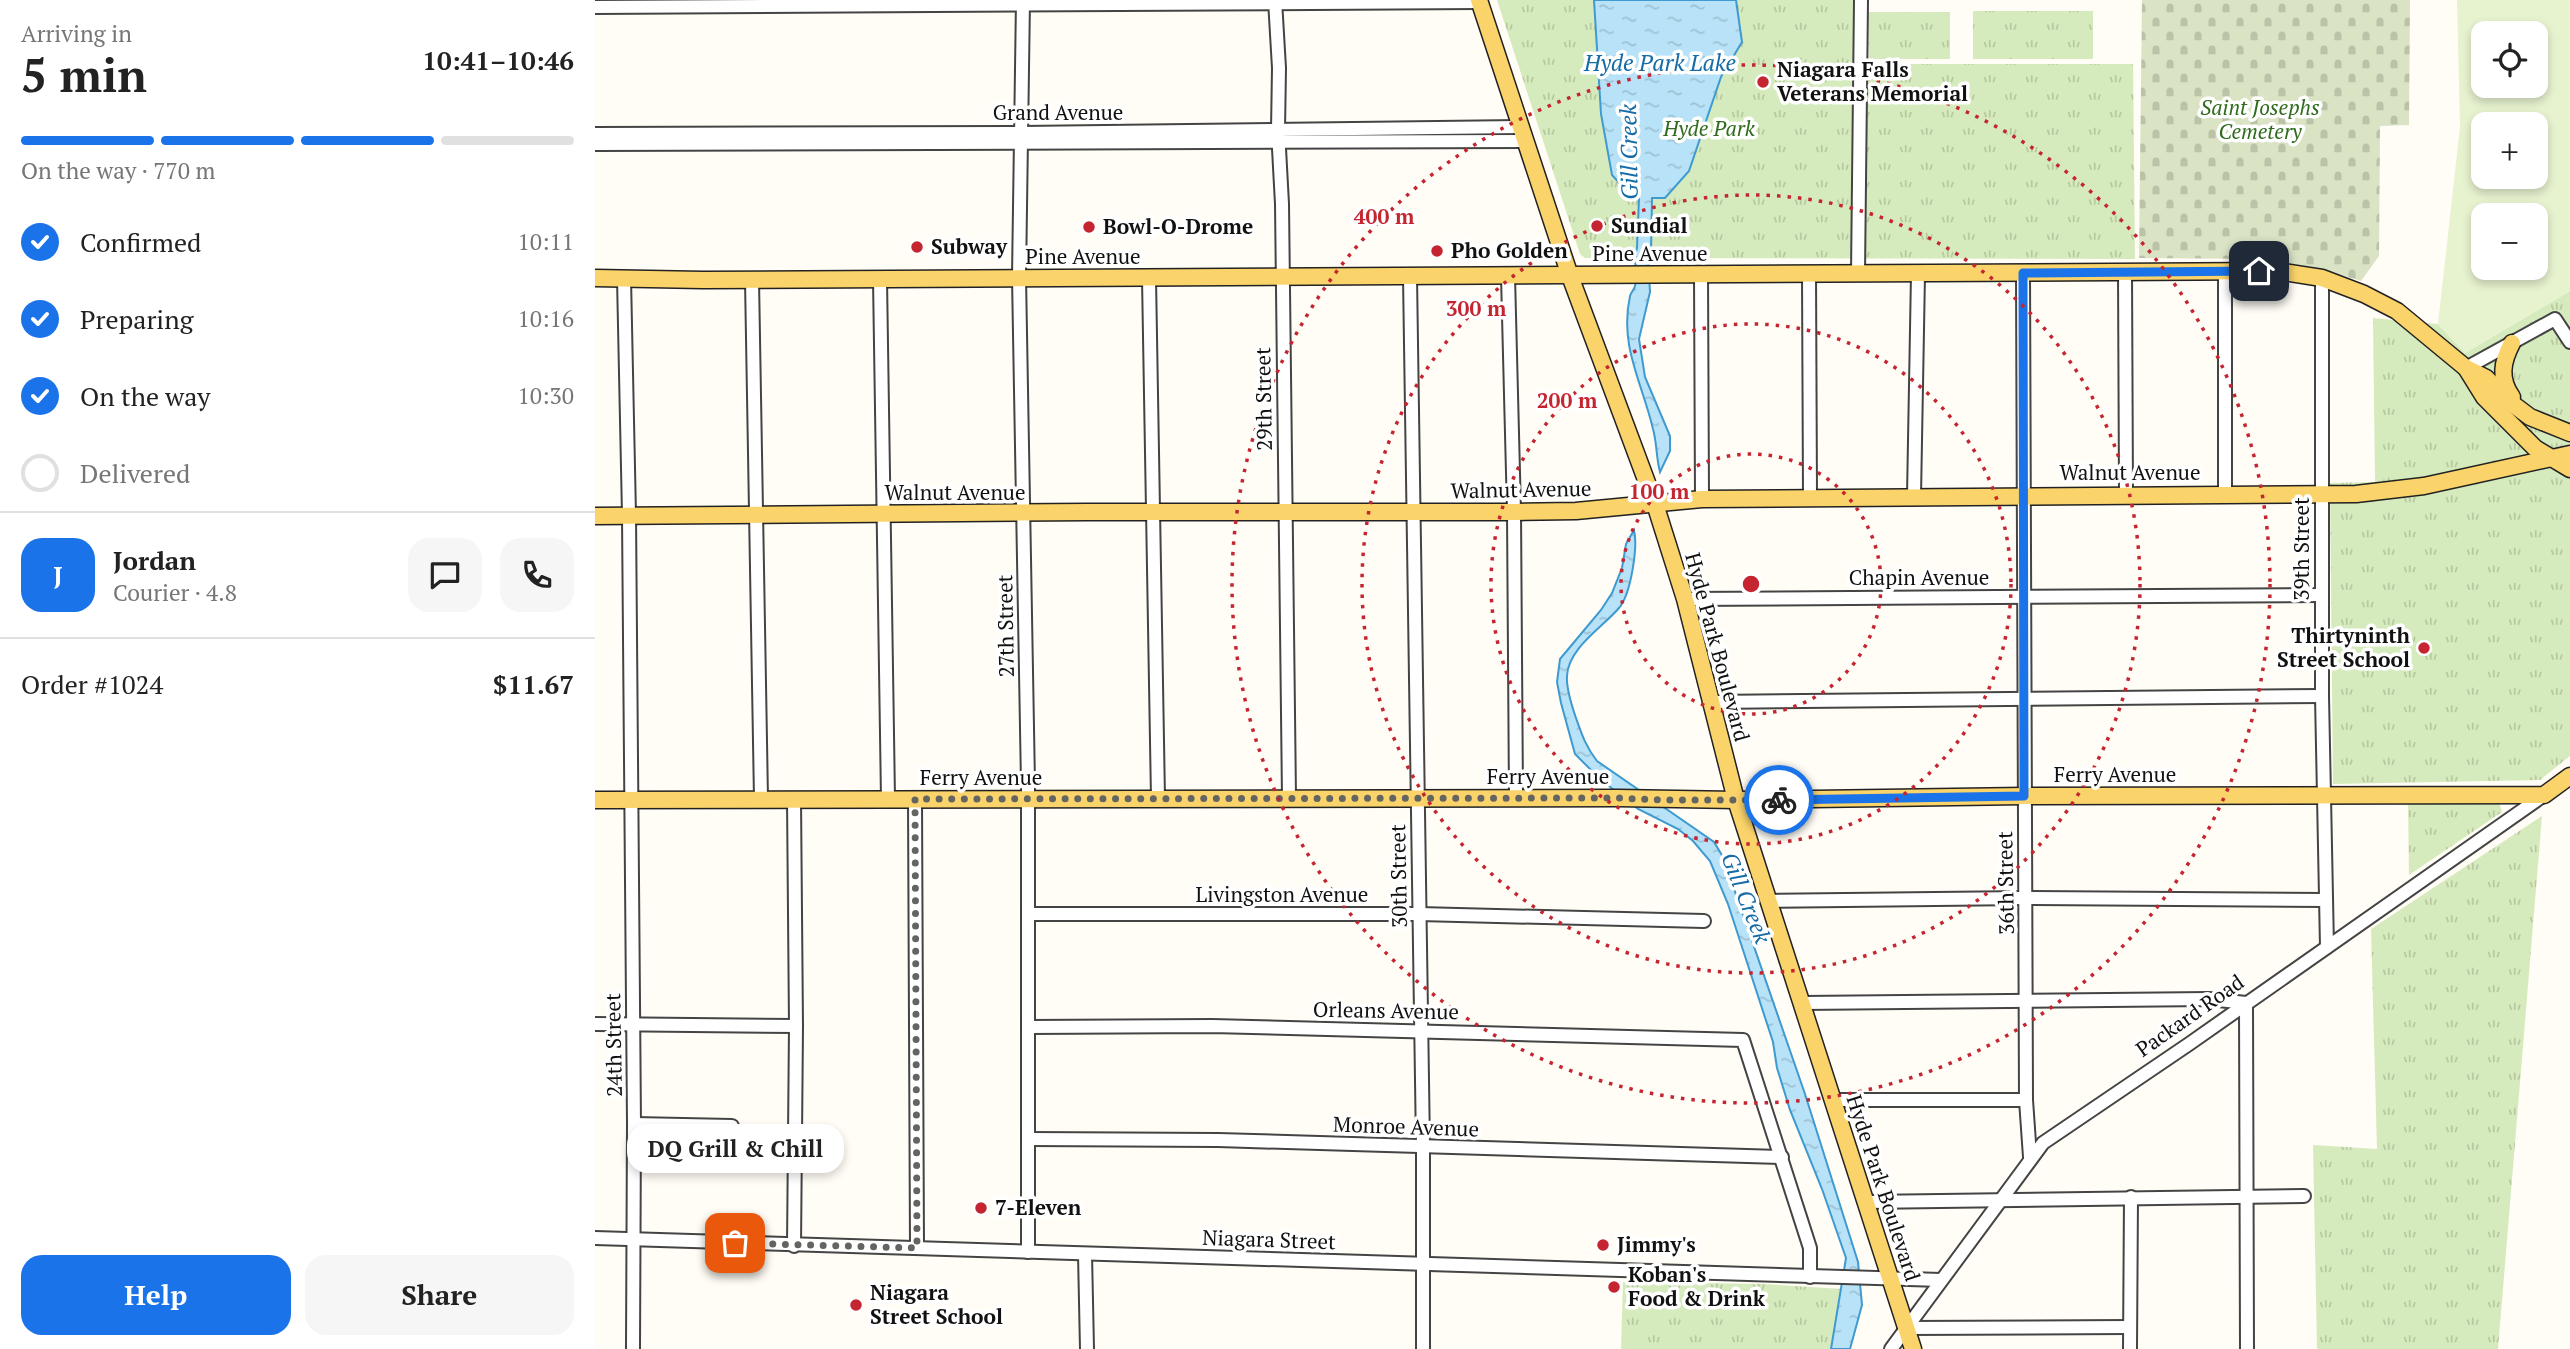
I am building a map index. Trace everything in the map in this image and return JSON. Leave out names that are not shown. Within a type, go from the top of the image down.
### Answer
[{"type":"main road","name":"Hyde Park Boulevard","points":[[1479,1],[1570,276],[1655,504],[1685,599],[1736,800],[1913,1349]]},
{"type":"main road","name":"Pine Avenue","points":[[595,278],[752,280],[2277,271],[2322,278],[2364,294],[2397,311],[2466,368]]},
{"type":"main road","points":[[2512,343],[2503,366],[2504,382],[2512,397],[2530,417]]},
{"type":"main road","points":[[2466,368],[2486,378],[2530,417],[2570,433]]},
{"type":"main road","points":[[2466,368],[2484,397],[2535,448],[2570,469]]},
{"type":"main road","name":"Walnut Avenue","points":[[595,516],[1514,512],[1576,511],[1702,499],[1810,496],[2322,494],[2397,491],[2570,454]]},
{"type":"main road","name":"Packard Road","points":[[2544,795],[2570,776]]},
{"type":"main road","name":"Ferry Avenue","points":[[595,800],[1736,800],[2024,796],[2544,795]]},
{"type":"street","points":[[1858,274],[1861,0]]},
{"type":"street","points":[[595,7],[1479,1]]},
{"type":"street","name":"29th Street","points":[[1275,2],[1279,68],[1289,799]]},
{"type":"street","name":"27th Street","points":[[1023,3],[1019,277],[1028,798],[1028,1252]]},
{"type":"street","name":"Grand Avenue","points":[[595,134],[1022,138],[1523,134]]},
{"type":"street","points":[[595,144],[1022,138]]},
{"type":"street","points":[[2125,272],[2126,494]]},
{"type":"street","points":[[2225,272],[2225,494]]},
{"type":"street","name":"36th Street","points":[[2023,273],[2026,1100],[2030,1157]]},
{"type":"street","points":[[1701,274],[1702,499]]},
{"type":"street","points":[[1808,274],[1810,496]]},
{"type":"street","points":[[1914,496],[1918,274]]},
{"type":"street","name":"30th Street","points":[[1411,276],[1423,1147],[1423,1349]]},
{"type":"street","points":[[1508,276],[1514,512],[1516,798]]},
{"type":"street","name":"24th Street","points":[[624,278],[629,515],[633,1349]]},
{"type":"street","points":[[1149,278],[1158,799]]},
{"type":"street","name":"39th Street","points":[[2322,278],[2322,696],[2327,947]]},
{"type":"street","points":[[880,279],[888,799]]},
{"type":"street","points":[[752,280],[761,799]]},
{"type":"street","points":[[2466,368],[2555,319],[2570,342]]},
{"type":"street","name":"Chapin Avenue","points":[[1685,599],[2322,595]]},
{"type":"street","points":[[1712,702],[2322,696]]},
{"type":"street","name":"Packard Road","points":[[1891,1349],[2030,1157],[2043,1143],[2544,795]]},
{"type":"street","points":[[794,799],[794,1246]]},
{"type":"street","points":[[915,799],[917,1248]]},
{"type":"street","points":[[1767,901],[2025,898],[2325,900]]},
{"type":"street","name":"Livingston Avenue","points":[[1028,914],[1419,914],[1704,921]]},
{"type":"street","points":[[1802,1003],[2209,999],[2246,1003],[2247,1349]]},
{"type":"street","points":[[595,1024],[796,1026]]},
{"type":"street","name":"Orleans Avenue","points":[[1028,1027],[1212,1026],[1743,1040],[1782,1157]]},
{"type":"street","points":[[1833,1100],[2026,1100]]},
{"type":"street","points":[[634,1124],[732,1126]]},
{"type":"street","name":"Monroe Avenue","points":[[1028,1139],[1218,1140],[1782,1157]]},
{"type":"street","points":[[1782,1157],[1810,1248],[1810,1277]]},
{"type":"street","points":[[1866,1202],[2304,1196]]},
{"type":"street","points":[[2130,1349],[2131,1197]]},
{"type":"street","name":"Niagara Street","points":[[595,1238],[1941,1280]]},
{"type":"street","points":[[1086,1254],[1087,1349]]},
{"type":"street","points":[[1906,1328],[2130,1327]]},
{"type":"green space","name":"Hyde Park","points":[[1497,0],[1857,0],[1858,64],[2133,64],[2135,259],[1585,258],[1580,254]]},
{"type":"green space","name":"Saint Josephs Cemetery","points":[[2142,0],[2410,0],[2409,125],[2380,126],[2379,256],[2361,281],[2317,268],[2262,259],[2139,258]]},
{"type":"green space","points":[[2457,0],[2570,0],[2570,291],[2465,353],[2438,324],[2460,127]]},
{"type":"green space","points":[[1973,11],[2093,11],[2093,59],[1973,59]]},
{"type":"green space","points":[[1868,12],[1950,12],[1950,59],[1869,59]]},
{"type":"green space","points":[[2570,291],[2570,756],[2540,780],[2333,784],[2330,483],[2375,482],[2373,318],[2438,324],[2465,353]]},
{"type":"green space","points":[[2408,802],[2499,802],[2502,812],[2409,875]]},
{"type":"green space","points":[[2542,816],[2498,1349],[2317,1349],[2313,1145],[2377,1149],[2371,929]]},
{"type":"green space","points":[[1623,1282],[1763,1284],[1843,1289],[1831,1349],[1621,1349]]},
{"type":"water","name":"Hyde Park Lake","points":[[1594,0],[1736,0],[1742,42],[1721,77],[1689,171],[1665,198],[1652,198],[1651,252],[1648,256],[1650,292],[1639,339],[1645,377],[1670,436],[1670,451],[1660,472],[1654,434],[1633,364],[1627,331],[1630,296],[1636,281],[1639,198],[1633,198],[1612,175],[1601,114]]},
{"type":"water","points":[[1634,530],[1634,558],[1627,592],[1619,608],[1573,656],[1567,686],[1585,741],[1597,761],[1714,842],[1723,857],[1805,1094],[1858,1262],[1862,1305],[1850,1349],[1831,1349],[1846,1258],[1790,1110],[1777,1068],[1773,1042],[1728,904],[1710,861],[1693,841],[1678,829],[1638,809],[1600,779],[1575,754],[1561,703],[1557,682],[1560,659],[1612,593],[1622,568],[1626,544]]},
{"type":"way so far","points":[[735,1243],[917,1248],[915,799],[1779,800]]},
{"type":"place","name":"Niagara Falls Veterans Memorial","points":[[1763,82]]},
{"type":"place","name":"Sundial","points":[[1597,226]]},
{"type":"place","name":"Bowl-O-Drome","points":[[1089,227]]},
{"type":"place","name":"Subway","points":[[917,247]]},
{"type":"place","name":"Pho Golden","points":[[1437,251]]},
{"type":"place","name":"Thirtyninth Street School","points":[[2424,648]]},
{"type":"place","name":"7-Eleven","points":[[981,1208]]},
{"type":"place","name":"DQ Grill & Chill","points":[[735,1243]]},
{"type":"place","name":"Jimmy's","points":[[1603,1245]]},
{"type":"place","name":"Koban's Food & Drink","points":[[1614,1287]]},
{"type":"place","name":"Niagara Street School","points":[[856,1305]]},
{"type":"route","points":[[1779,800],[2024,796],[2023,273],[2259,271]]},
{"type":"water label","name":"Gill Creek","points":[[1629,152]]},
{"type":"water label","name":"Gill Creek","points":[[1746,898]]}]
